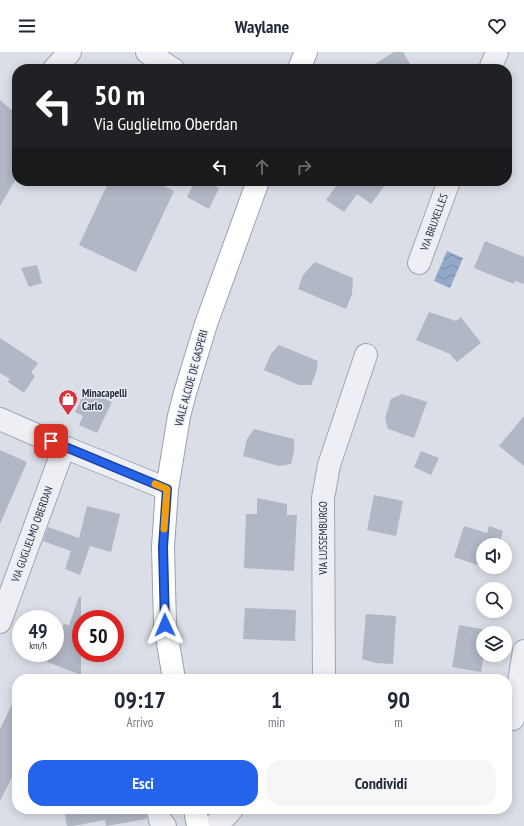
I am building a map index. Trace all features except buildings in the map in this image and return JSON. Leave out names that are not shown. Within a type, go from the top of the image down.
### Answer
[{"type":"main road","points":[[301,64],[306,52]]},
{"type":"main road","name":"VIALE ALCIDE DE GASPERI","points":[[173,674],[165,625],[163,547],[167,489],[179,416],[206,324],[256,186]]},
{"type":"main road","points":[[196,814],[198,826]]},
{"type":"street","points":[[59,64],[70,52]]},
{"type":"street","points":[[147,52],[165,64]]},
{"type":"street","points":[[492,64],[497,52]]},
{"type":"street","name":"VIA BRUXELLES","points":[[419,263],[447,186]]},
{"type":"street","name":"VIA LUSSEMBURGO","points":[[324,674],[323,498],[329,465],[366,356]]},
{"type":"street","points":[[0,419],[167,489]]},
{"type":"street","name":"VIA GUGLIELMO OBERDAN","points":[[0,622],[64,447]]},
{"type":"street","points":[[515,719],[524,651]]},
{"type":"street","points":[[159,814],[160,820],[165,826]]},
{"type":"water","points":[[447,251],[463,258],[450,288],[434,281]]},
{"type":"slow traffic","points":[[155,484],[167,489],[164,529]]},
{"type":"place","name":"Minacapelli Carlo","points":[[68,416]]},
{"type":"route","points":[[51,441],[167,489],[163,547],[165,625]]}]
